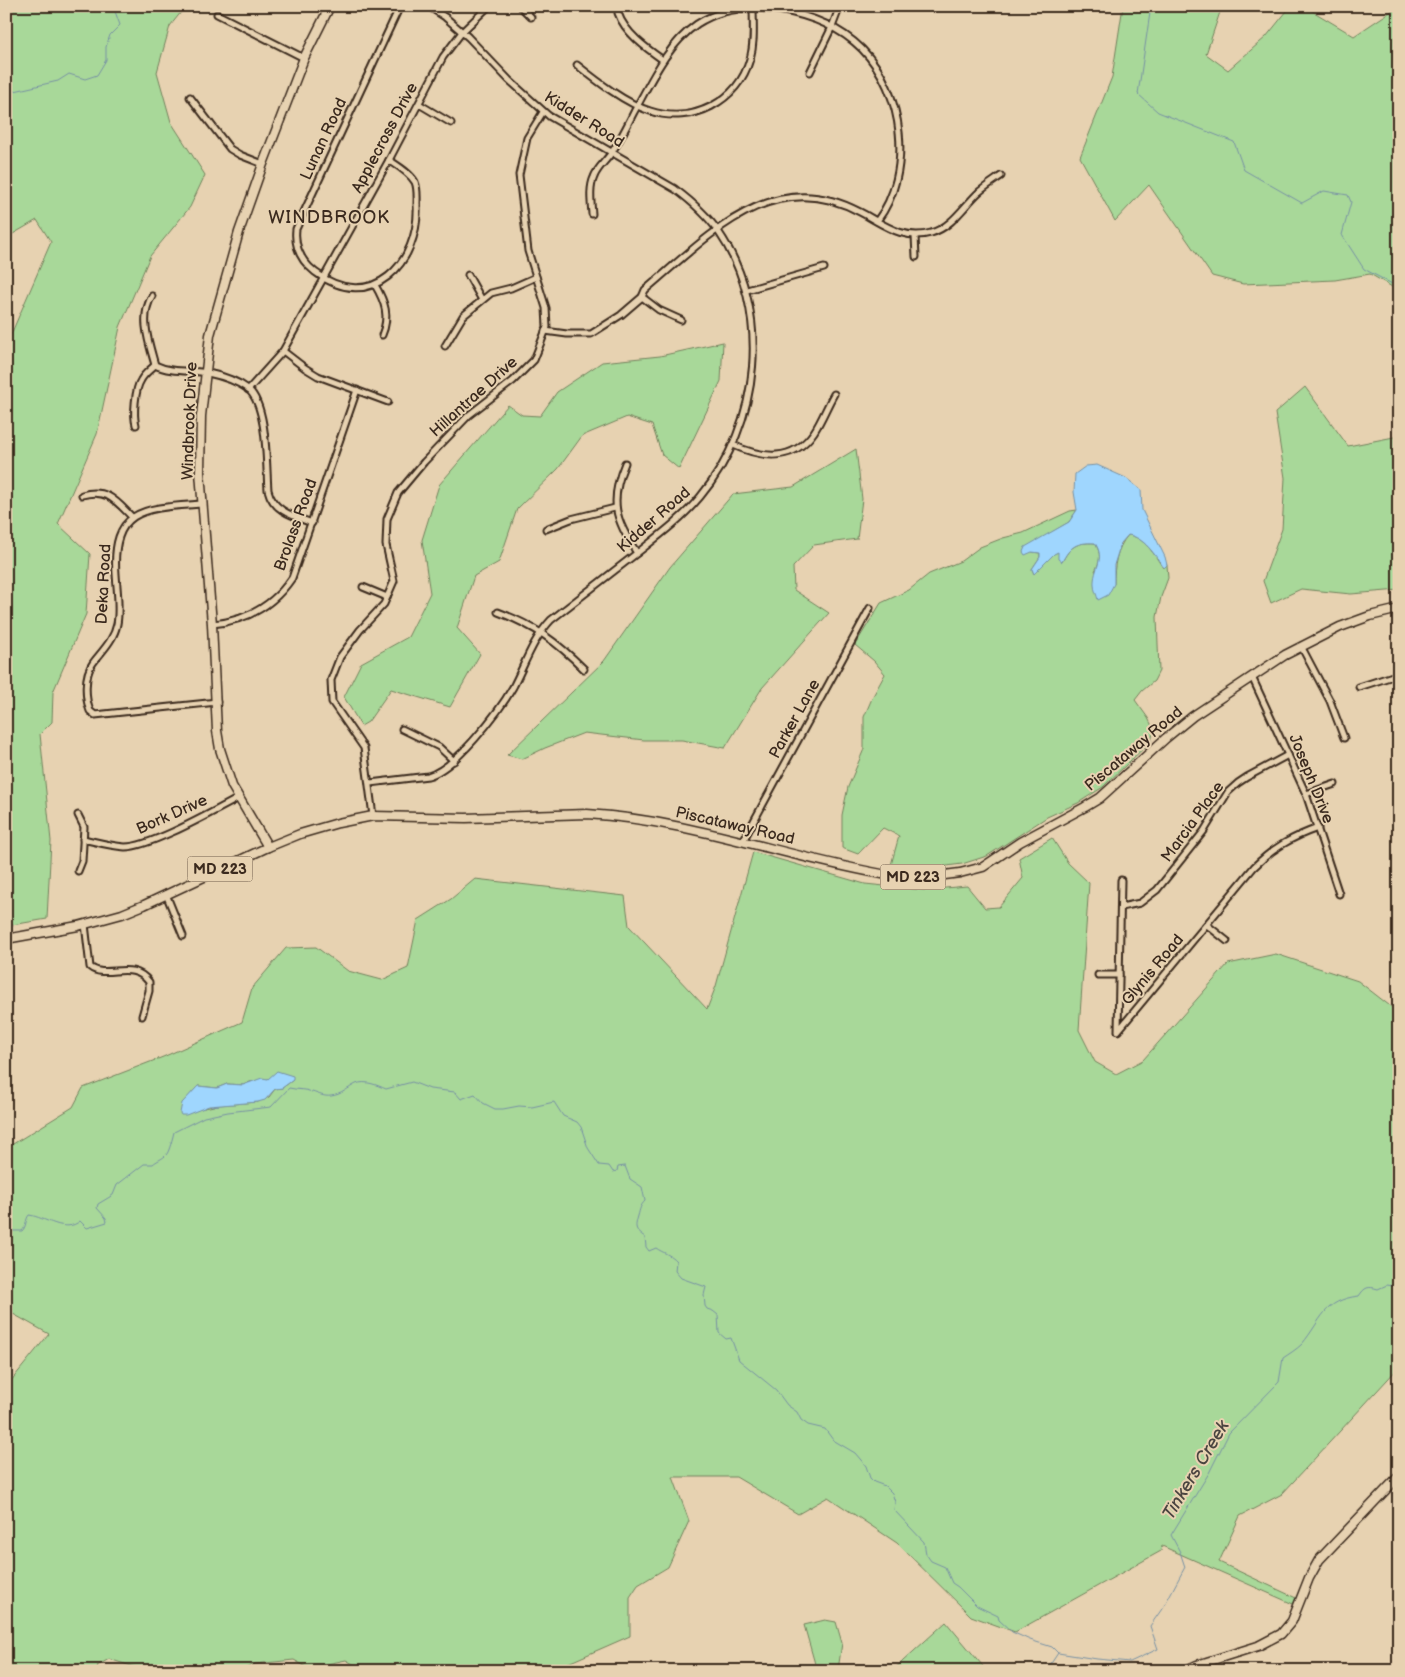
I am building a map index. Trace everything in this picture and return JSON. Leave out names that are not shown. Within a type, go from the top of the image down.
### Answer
[{"type":"main road","name":"Windbrook Drive","points":[[268,847],[252,817],[239,798],[226,771],[217,731],[212,624],[200,472],[205,373],[210,335],[239,232],[304,58],[330,6]]},
{"type":"main road","name":"Piscataway Road","points":[[6,939],[85,924],[136,908],[300,834],[338,823],[373,816],[466,818],[607,815],[679,827],[893,876],[920,877],[976,870],[995,860],[1027,838],[1100,798],[1186,721],[1301,646],[1370,616],[1399,609]]},
{"type":"main road","points":[[1184,1671],[1197,1664],[1258,1646],[1282,1634],[1292,1621],[1308,1581],[1319,1560],[1399,1476]]},
{"type":"street","name":"Lunan Road","points":[[324,278],[309,266],[298,250],[296,234],[298,225],[400,6]]},
{"type":"street","name":"Kidder Road","points":[[370,783],[428,776],[442,770],[454,761],[480,732],[507,696],[541,632],[551,620],[637,553],[693,505],[719,470],[733,445],[747,404],[753,363],[753,333],[747,290],[735,262],[717,230],[692,202],[675,189],[543,112],[462,32],[445,17],[428,6]]},
{"type":"street","name":"Applecross Drive","points":[[248,390],[283,351],[443,58],[462,32],[489,6]]},
{"type":"street","points":[[520,6],[531,17]]},
{"type":"street","points":[[810,72],[840,6]]},
{"type":"street","points":[[576,64],[637,106],[674,116],[689,115],[709,108],[724,98],[740,81],[750,61],[753,45],[753,7]]},
{"type":"street","points":[[592,214],[590,192],[594,176],[612,152],[663,60],[681,38],[701,22],[725,12],[753,7],[793,13],[832,27],[856,43],[873,62],[887,86],[899,138],[900,162],[892,192],[876,221]]},
{"type":"street","points":[[618,13],[622,23],[633,35],[663,60]]},
{"type":"street","points":[[217,14],[304,58]]},
{"type":"street","points":[[190,97],[230,149],[263,164]]},
{"type":"street","points":[[419,104],[451,122]]},
{"type":"street","name":"Hillantrae Drive","points":[[373,816],[364,748],[332,702],[331,680],[340,657],[360,630],[384,604],[394,581],[386,545],[387,519],[398,493],[424,462],[469,415],[514,381],[534,360],[547,327],[546,308],[528,251],[519,175],[527,138],[543,112]]},
{"type":"street","points":[[324,278],[352,288],[367,288],[375,285],[395,270],[402,261],[413,239],[418,217],[416,187],[408,174],[389,160]]},
{"type":"street","points":[[545,331],[567,334],[591,334],[621,315],[642,297],[644,290],[717,230],[755,206],[777,200],[800,197],[832,200],[855,209],[896,232],[915,236],[935,232],[948,224],[980,192],[1001,176]]},
{"type":"street","points":[[915,236],[916,258]]},
{"type":"street","points":[[747,290],[824,268]]},
{"type":"street","points":[[468,275],[482,300]]},
{"type":"street","points":[[445,346],[463,316],[491,293],[511,288],[536,277]]},
{"type":"street","points":[[375,285],[384,300],[386,308],[386,321],[382,335]]},
{"type":"street","points":[[152,296],[146,306],[146,313],[149,345],[155,365]]},
{"type":"street","points":[[642,297],[659,310],[681,320]]},
{"type":"street","points":[[283,351],[311,372],[388,402]]},
{"type":"street","points":[[155,365],[205,373],[228,379],[248,390],[256,400],[264,428],[270,498],[276,506],[288,514],[312,523]]},
{"type":"street","points":[[136,425],[134,415],[138,385],[155,365]]},
{"type":"street","name":"Brolass Road","points":[[212,624],[230,622],[267,605],[284,591],[292,578],[356,390]]},
{"type":"street","points":[[733,445],[750,453],[761,455],[778,455],[792,450],[812,434],[834,394]]},
{"type":"street","points":[[625,463],[618,482],[615,508],[624,533],[637,553]]},
{"type":"street","points":[[82,495],[93,492],[102,493],[114,500],[132,517],[159,507],[202,504]]},
{"type":"street","points":[[546,529],[571,519],[615,508]]},
{"type":"street","name":"Deka Road","points":[[132,517],[118,538],[115,555],[117,625],[109,644],[88,671],[89,710],[94,715],[98,715],[216,702]]},
{"type":"street","points":[[363,587],[387,598]]},
{"type":"street","name":"Parker Lane","points":[[743,841],[870,608]]},
{"type":"street","points":[[498,612],[541,632],[561,647],[584,669]]},
{"type":"street","points":[[1301,646],[1330,701],[1344,738]]},
{"type":"street","points":[[1359,688],[1399,674]]},
{"type":"street","name":"Joseph Drive","points":[[1252,677],[1306,794],[1339,894]]},
{"type":"street","points":[[402,729],[439,747],[454,761]]},
{"type":"street","name":"Marcia Place","points":[[1121,907],[1140,903],[1157,890],[1204,830],[1228,792],[1247,776],[1288,755]]},
{"type":"street","points":[[1306,794],[1335,784]]},
{"type":"street","name":"Bork Drive","points":[[83,839],[124,847],[134,846],[185,825],[239,798]]},
{"type":"street","points":[[78,815],[84,827],[82,862],[78,871]]},
{"type":"street","name":"Glynis Road","points":[[1120,880],[1118,1031],[1266,855],[1294,837],[1318,828]]},
{"type":"street","points":[[166,894],[183,936]]},
{"type":"street","points":[[85,924],[90,967],[96,971],[138,972],[148,980],[150,985],[142,1016]]},
{"type":"street","points":[[1207,925],[1227,941]]},
{"type":"street","points":[[1098,975],[1119,974]]},
{"type":"green space","points":[[6,6],[186,6],[170,26],[157,72],[171,122],[205,175],[190,207],[150,256],[120,327],[97,434],[58,524],[90,554],[86,614],[53,692],[52,722],[40,734],[51,841],[47,919],[6,926],[6,346],[51,242],[37,220],[6,238]]},
{"type":"green space","points":[[1123,6],[1222,6],[1206,54],[1228,70],[1266,37],[1291,6],[1304,6],[1354,36],[1399,6],[1399,291],[1370,274],[1335,280],[1243,284],[1212,276],[1149,185],[1115,221],[1080,157],[1112,77]]},
{"type":"green space","points":[[723,342],[721,381],[679,469],[662,455],[652,425],[627,417],[582,436],[558,469],[517,509],[499,562],[474,576],[457,628],[480,654],[450,707],[391,689],[368,722],[361,726],[344,697],[361,663],[408,637],[430,593],[422,540],[439,485],[508,405],[522,415],[540,416],[557,392],[602,362],[660,356]]},
{"type":"green space","points":[[1305,387],[1348,446],[1399,436],[1399,590],[1351,594],[1301,589],[1271,603],[1263,581],[1282,529],[1285,478],[1275,413]]},
{"type":"green space","points":[[856,449],[862,499],[857,539],[814,545],[793,567],[794,590],[829,613],[762,688],[725,748],[682,740],[644,740],[584,733],[522,759],[507,755],[604,661],[670,567],[733,494],[793,487]]},
{"type":"green space","points":[[1077,510],[1069,522],[1052,532],[1032,552],[1040,553],[1040,557],[1032,569],[1034,574],[1053,554],[1058,552],[1062,562],[1068,552],[1075,546],[1083,543],[1095,543],[1100,557],[1095,571],[1114,584],[1116,558],[1128,535],[1134,536],[1144,543],[1153,552],[1163,568],[1167,565],[1168,578],[1161,597],[1157,617],[1159,671],[1154,681],[1135,700],[1154,730],[1151,741],[1103,787],[1078,803],[1047,817],[987,856],[962,864],[916,870],[891,865],[899,836],[883,828],[858,854],[842,848],[842,815],[848,787],[864,749],[864,717],[885,674],[874,661],[855,645],[881,603],[909,590],[929,574],[961,561],[980,547],[1023,533],[1070,511]]},
{"type":"green space","points":[[1052,838],[1068,863],[1089,883],[1079,1030],[1095,1062],[1116,1074],[1143,1060],[1228,964],[1276,954],[1358,981],[1399,1011],[1399,1367],[1282,1494],[1240,1516],[1219,1562],[1296,1598],[1293,1604],[1162,1546],[1161,1551],[1015,1632],[971,1616],[897,1543],[828,1497],[798,1514],[736,1477],[673,1477],[689,1521],[668,1567],[638,1585],[630,1597],[630,1636],[550,1671],[365,1671],[346,1660],[308,1668],[294,1660],[255,1664],[240,1671],[147,1671],[109,1659],[97,1666],[101,1671],[13,1671],[6,1655],[6,1387],[49,1334],[6,1310],[8,1147],[73,1107],[83,1088],[163,1057],[242,1022],[252,988],[286,948],[316,947],[348,971],[382,980],[408,968],[418,920],[451,899],[475,879],[625,896],[629,926],[707,1009],[716,986],[753,852],[865,884],[924,890],[967,886],[985,908],[999,907],[1023,878],[1019,858]],"holes":[[[268,1079],[293,1080],[282,1088],[275,1089],[269,1097],[258,1102],[218,1105],[200,1109],[182,1104],[198,1086],[217,1088],[227,1084],[243,1085]]]},
{"type":"green space","points":[[825,1620],[836,1622],[842,1643],[839,1671],[817,1671],[804,1625]]},
{"type":"green space","points":[[946,1622],[987,1671],[892,1671]]},
{"type":"water","points":[[1097,465],[1126,478],[1141,490],[1142,510],[1167,565],[1164,568],[1144,543],[1134,536],[1128,535],[1121,543],[1114,565],[1114,584],[1108,595],[1098,600],[1094,589],[1094,579],[1099,554],[1095,543],[1083,543],[1075,546],[1068,552],[1062,562],[1058,559],[1058,552],[1054,554],[1034,574],[1032,569],[1040,557],[1040,553],[1032,552],[1025,555],[1023,552],[1025,547],[1069,522],[1077,510],[1074,492],[1075,474],[1086,466]]},
{"type":"water","points":[[277,1071],[293,1076],[293,1080],[282,1088],[275,1089],[265,1100],[209,1106],[186,1115],[181,1115],[180,1113],[182,1103],[198,1086],[217,1088],[227,1084],[243,1085],[262,1078],[268,1079]]},
{"type":"waterway","points":[[6,93],[58,81],[69,74],[85,79],[97,75],[106,60],[106,47],[110,35],[120,25],[113,6]]},
{"type":"waterway","points":[[1151,6],[1138,94],[1158,112],[1234,142],[1244,170],[1302,203],[1324,191],[1348,195],[1351,202],[1342,235],[1364,269],[1396,286],[1399,291]]},
{"type":"waterway","points":[[10,1231],[22,1231],[29,1215],[55,1224],[68,1226],[80,1221],[87,1228],[107,1222],[106,1218],[97,1208],[98,1204],[113,1195],[117,1185],[144,1164],[153,1164],[165,1156],[170,1148],[174,1132],[204,1117],[271,1107],[289,1088],[307,1090],[328,1096],[338,1094],[360,1083],[386,1089],[412,1082],[430,1089],[455,1092],[461,1099],[475,1094],[483,1103],[495,1109],[519,1106],[532,1107],[554,1102],[563,1116],[577,1122],[581,1127],[588,1148],[599,1165],[609,1166],[613,1172],[617,1171],[618,1167],[625,1166],[630,1179],[642,1187],[645,1201],[640,1208],[636,1226],[637,1230],[645,1237],[646,1247],[649,1251],[656,1248],[674,1259],[676,1261],[675,1271],[681,1278],[706,1287],[704,1295],[705,1306],[718,1315],[719,1333],[726,1339],[731,1338],[739,1360],[776,1390],[787,1405],[797,1412],[801,1420],[808,1425],[825,1429],[833,1440],[855,1453],[866,1466],[870,1478],[874,1482],[885,1486],[892,1493],[895,1502],[894,1510],[924,1542],[926,1554],[931,1561],[945,1567],[952,1583],[977,1606],[998,1616],[999,1620],[1012,1632],[1052,1647],[1058,1653]]},
{"type":"waterway","name":"Tinkers Creek","points":[[1046,1671],[1058,1653],[1130,1662],[1158,1649],[1150,1626],[1164,1606],[1185,1567],[1171,1535],[1209,1473],[1229,1433],[1279,1382],[1283,1358],[1302,1344],[1330,1307],[1347,1298],[1359,1296],[1367,1288],[1378,1289],[1387,1285],[1399,1287]]},
{"type":"district","name":"WINDBROOK","points":[[329,217]]}]
